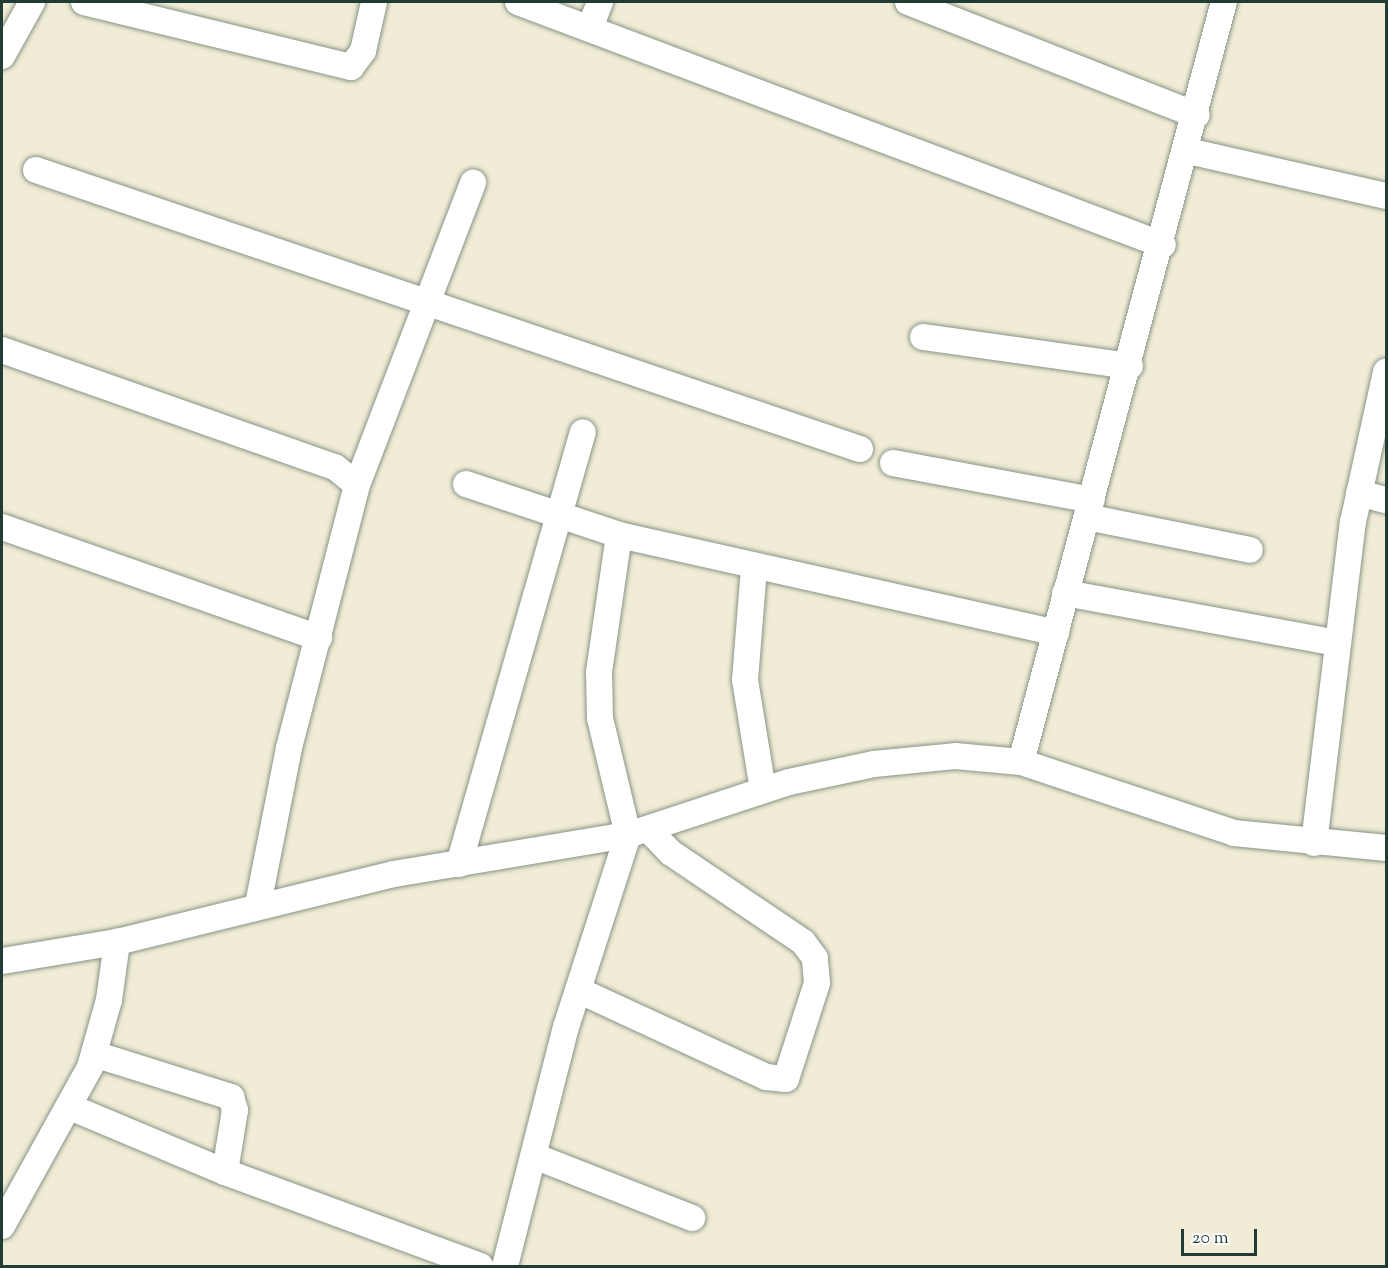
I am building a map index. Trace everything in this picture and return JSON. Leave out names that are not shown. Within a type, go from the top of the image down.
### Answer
[{"type":"street","points":[[2,56],[32,2]]},
{"type":"street","points":[[84,2],[351,67],[363,51],[374,2]]},
{"type":"street","points":[[518,2],[1163,245]]},
{"type":"street","points":[[590,28],[600,2]]},
{"type":"street","points":[[908,2],[1197,115]]},
{"type":"street","points":[[1021,762],[1065,592],[1163,245],[1224,2]]},
{"type":"street","points":[[1188,151],[1386,196]]},
{"type":"street","points":[[36,170],[860,449]]},
{"type":"street","points":[[258,905],[289,748],[357,485],[473,183]]},
{"type":"street","points":[[923,337],[1130,366]]},
{"type":"street","points":[[2,350],[335,467],[357,485]]},
{"type":"street","points":[[1314,843],[1337,643],[1359,494],[1386,372]]},
{"type":"street","points":[[459,864],[557,516],[583,432]]},
{"type":"street","points":[[892,463],[1090,508],[1250,550]]},
{"type":"street","points":[[466,484],[619,535],[754,568],[1056,633]]},
{"type":"street","points":[[1359,494],[1386,500]]},
{"type":"street","points":[[2,527],[319,638]]},
{"type":"street","points":[[578,990],[766,1077],[786,1079],[817,983],[814,958],[794,935],[638,832],[609,764],[599,695],[604,614],[619,535]]},
{"type":"street","points":[[754,568],[745,680],[763,790]]},
{"type":"street","points":[[1065,592],[1337,643]]},
{"type":"street","points":[[2,961],[117,942],[258,905],[459,864],[638,832],[763,790],[874,764],[955,756],[1021,762],[1184,821],[1314,843],[1386,849]]},
{"type":"street","points":[[505,1266],[578,990],[638,832]]},
{"type":"street","points":[[4,1212],[70,1107],[94,1054],[117,942]]},
{"type":"street","points":[[94,1054],[231,1097],[235,1110],[225,1172]]},
{"type":"street","points":[[70,1107],[225,1172],[480,1266]]},
{"type":"street","points":[[534,1156],[692,1218]]}]
